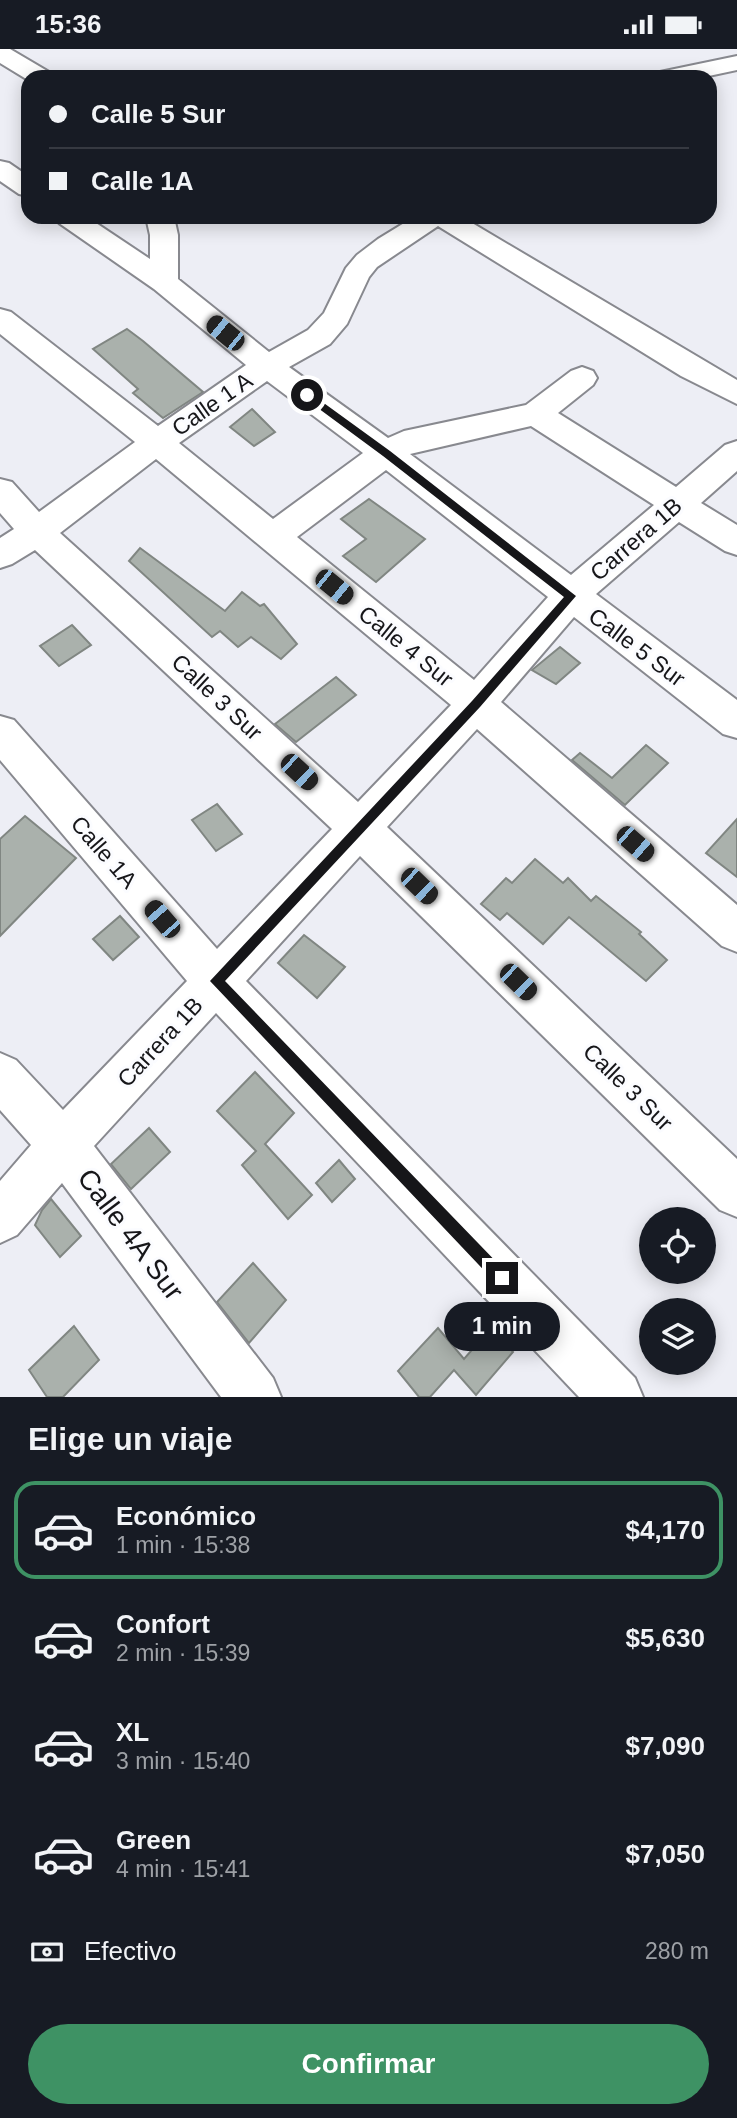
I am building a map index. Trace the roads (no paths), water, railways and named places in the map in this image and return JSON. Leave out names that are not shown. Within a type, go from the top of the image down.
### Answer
[{"type":"street","points":[[0,53],[28,70]]},
{"type":"street","points":[[703,70],[737,63]]},
{"type":"street","points":[[0,169],[21,183]]},
{"type":"street","name":"Calle 5 Sur","points":[[79,224],[164,282],[267,366],[386,453],[737,722]]},
{"type":"street","points":[[162,224],[164,282]]},
{"type":"street","name":"Calle 1 A","points":[[157,442],[267,366],[326,332],[337,317],[356,274],[367,261],[423,224]]},
{"type":"street","points":[[453,224],[691,369],[737,393]]},
{"type":"street","name":"Calle 4 Sur","points":[[0,319],[157,442],[476,704],[737,932]]},
{"type":"street","points":[[272,537],[386,453],[404,443],[536,414],[582,378]]},
{"type":"street","points":[[536,414],[737,542]]},
{"type":"street","points":[[0,555],[37,532],[157,442]]},
{"type":"street","name":"Carrera 1B","points":[[0,1218],[63,1145],[476,704],[570,596],[737,453]]},
{"type":"street","name":"Calle 3 Sur","points":[[0,491],[37,532],[359,828],[737,1193]]},
{"type":"street","name":"Calle 1A","points":[[0,732],[216,981],[616,1397]]},
{"type":"street","name":"Calle 4A Sur","points":[[0,1076],[63,1145],[254,1397]]}]
